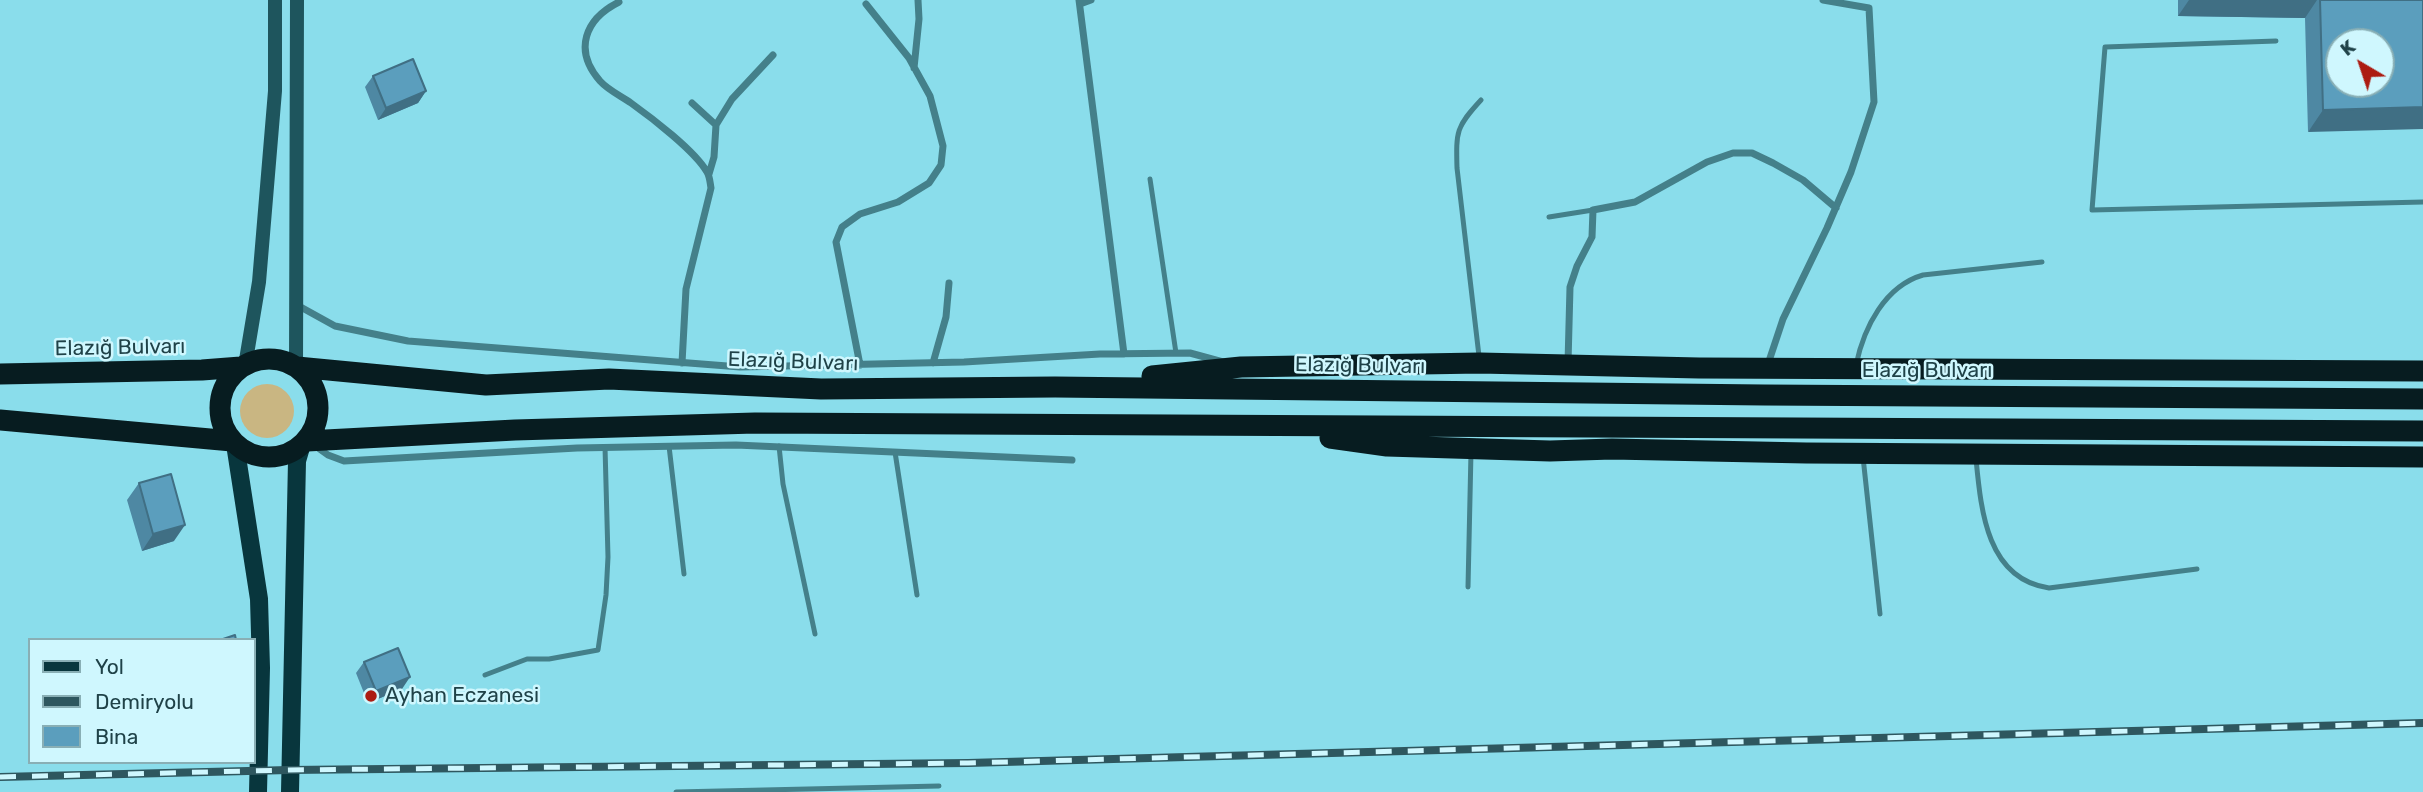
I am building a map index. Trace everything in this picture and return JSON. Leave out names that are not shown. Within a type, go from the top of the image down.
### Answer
[{"type":"highway","points":[[255,361],[284,361],[297,367],[309,379],[317,394],[319,410],[315,427],[305,442],[278,457],[261,457],[245,452],[224,427],[220,411],[222,394],[229,379],[255,361]]},
{"type":"highway","points":[[1055,387],[1241,367],[1480,363],[1767,368],[2423,371]]},
{"type":"highway","name":"Elazığ Bulvarı","points":[[0,374],[243,367]]},
{"type":"highway","name":"Elazığ Bulvarı","points":[[297,367],[486,385],[609,379],[821,389],[1055,387],[2423,399]]},
{"type":"highway","points":[[0,420],[234,442]]},
{"type":"highway","points":[[305,442],[516,430],[755,423],[2423,431]]},
{"type":"highway","points":[[1244,426],[1387,446],[1471,449],[2423,457]]},
{"type":"main road","points":[[243,367],[259,282],[274,105],[275,0]]},
{"type":"main road","points":[[297,0],[297,367]]},
{"type":"main road","points":[[234,442],[259,599],[261,668],[258,792]]},
{"type":"main road","points":[[290,792],[297,461],[305,442]]},
{"type":"street","points":[[914,68],[919,19],[918,0]]},
{"type":"street","points":[[1091,0],[1079,2],[1124,354]]},
{"type":"street","points":[[1767,368],[1783,319],[1851,172],[1874,102],[1869,8],[1823,0]]},
{"type":"street","points":[[619,2],[603,10],[587,31],[584,51],[591,70],[602,84],[634,105],[692,153],[709,174]]},
{"type":"street","points":[[860,365],[836,242],[842,227],[860,214],[898,202],[929,183],[941,165],[943,146],[930,96],[914,68],[866,5]]},
{"type":"street","points":[[682,363],[686,289],[711,188],[709,174],[714,157],[716,125],[732,99],[773,55]]},
{"type":"street","points":[[692,103],[716,125]]},
{"type":"street","points":[[1568,365],[1570,286],[1592,237],[1593,210],[1635,202],[1707,162],[1733,153],[1752,153],[1773,163],[1803,180],[1836,208]]},
{"type":"street","points":[[933,363],[946,317],[949,283]]},
{"type":"street","points":[[297,305],[335,326],[408,341],[740,367],[933,363],[1175,353],[1191,353],[1241,367]]},
{"type":"street","points":[[305,442],[328,456],[344,461],[669,446],[779,446],[1072,460]]},
{"type":"lane","points":[[2276,41],[2105,47],[2092,210],[2423,202]]},
{"type":"lane","points":[[1480,363],[1456,138],[1462,121],[1481,100]]},
{"type":"lane","points":[[1150,179],[1175,353]]},
{"type":"lane","points":[[1549,217],[1593,210]]},
{"type":"lane","points":[[1856,368],[1860,348],[1881,304],[1894,289],[1909,279],[1923,275],[2042,262]]},
{"type":"lane","points":[[669,446],[684,575]]},
{"type":"lane","points":[[779,446],[783,484],[815,634]]},
{"type":"lane","points":[[485,675],[527,659],[549,659],[598,650],[606,596],[608,557],[605,447]]},
{"type":"lane","points":[[1468,587],[1471,449]]},
{"type":"lane","points":[[895,452],[917,595]]},
{"type":"lane","points":[[1863,454],[1880,614]]},
{"type":"lane","points":[[1976,454],[1979,490],[1996,553],[2011,572],[2029,583],[2049,588],[2197,569]]},
{"type":"lane","points":[[676,792],[939,786]]},
{"type":"shaded area","points":[[267,384],[286,392],[294,411],[286,430],[267,438],[248,430],[240,411],[248,392]]},
{"type":"building","points":[[2320,0],[2423,0],[2423,107],[2323,110]]},
{"type":"building","points":[[413,59],[426,91],[386,108],[373,76]]},
{"type":"building","points":[[171,474],[185,525],[153,534],[139,483]]},
{"type":"building","points":[[398,648],[410,677],[376,691],[364,662]]},
{"type":"railway","points":[[0,777],[289,770],[968,763],[2423,723]]},
{"type":"place","name":"Ayhan Eczanesi","points":[[371,696]]}]
